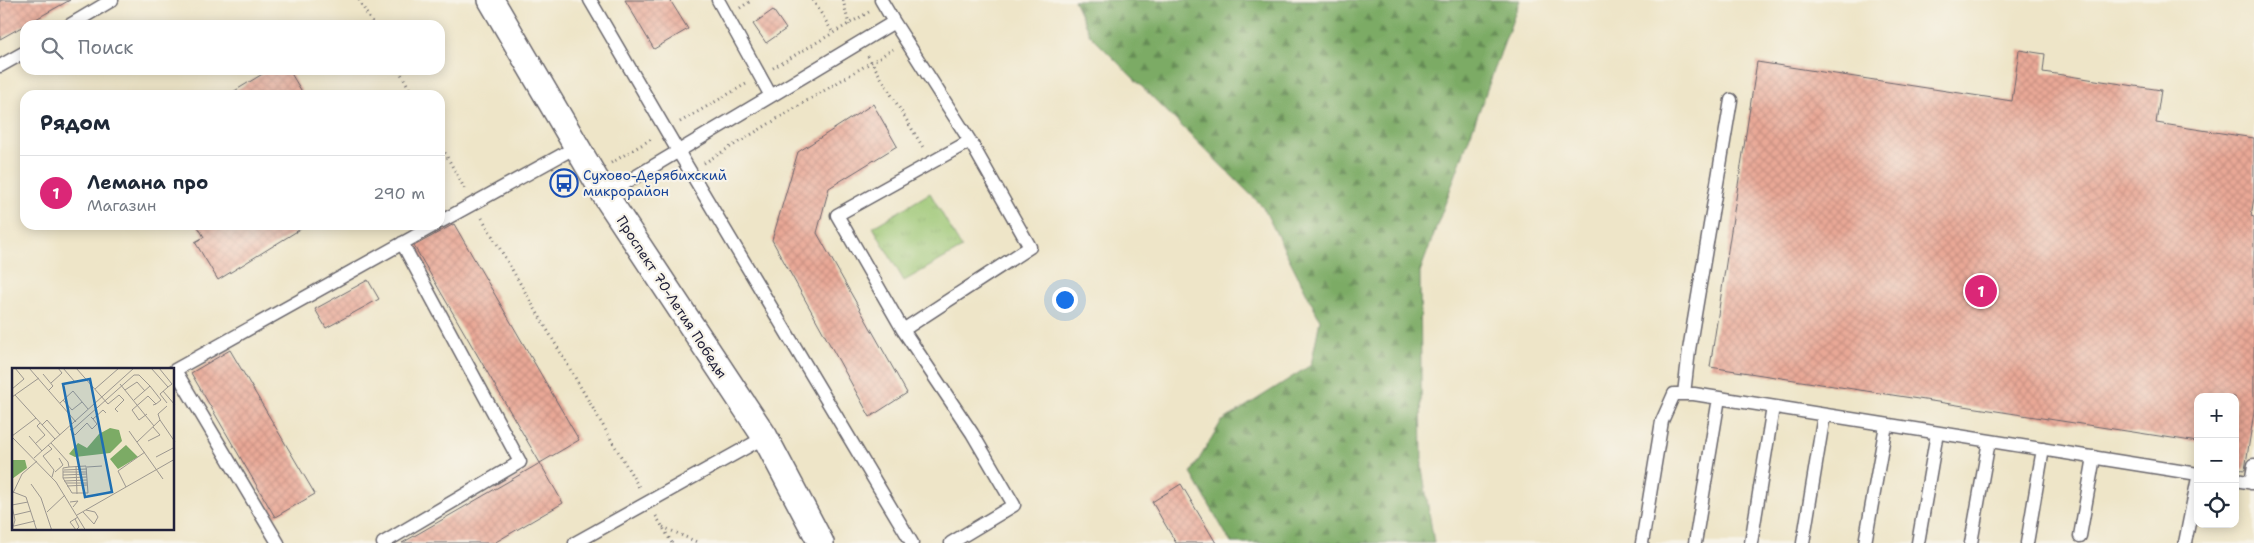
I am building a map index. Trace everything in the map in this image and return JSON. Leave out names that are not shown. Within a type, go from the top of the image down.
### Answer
[{"type":"street","name":"Проспект 70-Летия Победы","points":[[491,0],[605,194],[765,436],[821,543]]},
{"type":"lane","points":[[78,20],[112,0]]},
{"type":"lane","points":[[590,0],[912,543]]},
{"type":"lane","points":[[718,0],[771,96]]},
{"type":"lane","points":[[881,0],[970,141],[1030,247],[903,330]]},
{"type":"lane","points":[[605,194],[894,22]]},
{"type":"lane","points":[[0,66],[20,55]]},
{"type":"lane","points":[[1684,394],[1690,341],[1731,100]]},
{"type":"lane","points":[[951,543],[1014,505],[972,433],[903,330],[837,215],[970,141]]},
{"type":"lane","points":[[445,219],[576,146]]},
{"type":"lane","points":[[278,543],[175,370],[426,230]]},
{"type":"lane","points":[[383,543],[520,462],[402,243]]},
{"type":"lane","points":[[1642,543],[1662,421],[1674,394],[1719,398],[2194,473]]},
{"type":"lane","points":[[1696,543],[1719,398]]},
{"type":"lane","points":[[1750,543],[1773,407]]},
{"type":"lane","points":[[1803,543],[1824,415]]},
{"type":"lane","points":[[1865,543],[1886,425]]},
{"type":"lane","points":[[1918,543],[1937,433]]},
{"type":"lane","points":[[575,543],[765,436]]},
{"type":"lane","points":[[1971,543],[1989,441]]},
{"type":"lane","points":[[2027,543],[2043,449]]},
{"type":"lane","points":[[2080,536],[2094,458]]},
{"type":"lane","points":[[2239,481],[2253,483],[2254,465]]},
{"type":"lane","points":[[2186,543],[2197,483]]},
{"type":"path","points":[[359,0],[370,20]]},
{"type":"path","points":[[813,0],[833,33]]},
{"type":"path","points":[[843,0],[849,24],[932,162]]},
{"type":"path","points":[[690,171],[906,42]]},
{"type":"path","points":[[401,75],[409,90]]},
{"type":"path","points":[[445,153],[672,543]]},
{"type":"path","points":[[662,526],[699,543]]},
{"type":"green space","points":[[1074,0],[1520,0],[1420,272],[1422,468],[1434,543],[1231,543],[1191,473],[1221,422],[1311,365],[1320,320],[1263,207],[1090,35]]},
{"type":"green space","points":[[930,193],[962,248],[904,281],[873,227]]},
{"type":"building","points":[[0,0],[70,0],[34,20],[20,20],[20,28],[0,39]]},
{"type":"building","points":[[625,0],[670,0],[688,29],[654,49]]},
{"type":"building","points":[[773,10],[786,29],[766,43],[753,24]]},
{"type":"building","points":[[2019,50],[2045,54],[2043,72],[2161,90],[2156,123],[2254,138],[2254,198],[2251,216],[2254,217],[2254,412],[2245,470],[2239,469],[2239,393],[2194,393],[2194,441],[1710,367],[1757,62],[2012,101]]},
{"type":"building","points":[[261,75],[292,75],[301,90],[236,90]]},
{"type":"building","points":[[873,104],[897,146],[829,188],[817,233],[907,393],[870,417],[772,240],[798,152]]},
{"type":"building","points":[[454,224],[579,440],[540,463],[414,246]]},
{"type":"building","points":[[200,230],[299,230],[218,280],[195,242],[204,237]]},
{"type":"building","points":[[368,280],[379,299],[326,328],[315,309]]},
{"type":"building","points":[[230,350],[315,494],[275,517],[191,373]]},
{"type":"building","points":[[540,463],[563,503],[494,543],[402,543]]},
{"type":"building","points":[[1181,484],[1216,543],[1176,543],[1152,502]]},
{"type":"place","name":"Сухово-Дерябихский микрорайон","points":[[564,183]]},
{"type":"place","name":"Лемана про","points":[[1981,291]]}]
